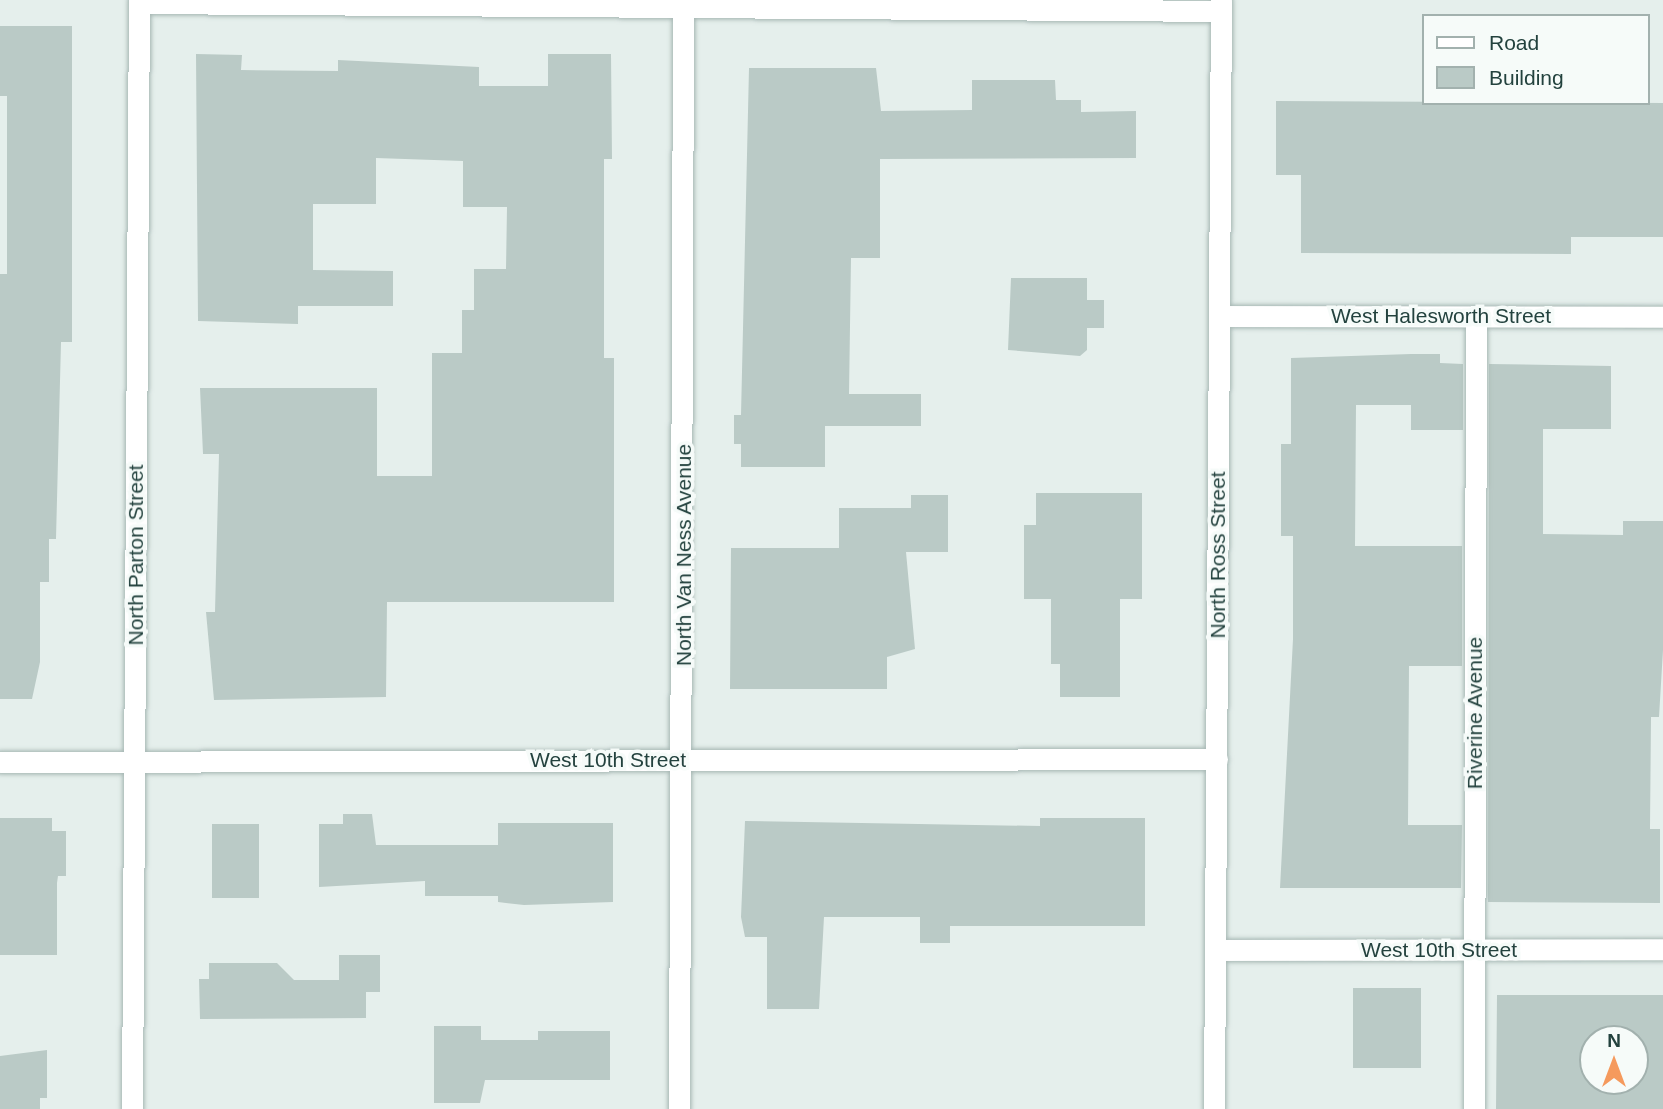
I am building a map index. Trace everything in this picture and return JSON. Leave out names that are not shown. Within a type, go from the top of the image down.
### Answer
[{"type":"street","points":[[139,2],[1221,6]]},
{"type":"street","name":"North Parton Street","points":[[132,1109],[139,2]]},
{"type":"street","name":"North Van Ness Avenue","points":[[679,1109],[684,760],[683,4]]},
{"type":"street","name":"North Ross Street","points":[[1214,1109],[1221,6]]},
{"type":"street","name":"West Halesworth Street","points":[[1220,316],[1663,317]]},
{"type":"street","name":"Riverine Avenue","points":[[1474,1109],[1476,316]]},
{"type":"street","name":"West 10th Street","points":[[0,762],[1217,759]]},
{"type":"street","name":"West 10th Street","points":[[1216,950],[1663,949]]},
{"type":"building","points":[[0,26],[72,26],[72,342],[61,342],[56,539],[49,539],[49,582],[40,582],[40,662],[32,699],[0,699],[0,274],[7,274],[7,96],[0,96]]},
{"type":"building","points":[[196,54],[242,55],[241,70],[338,71],[338,60],[479,67],[479,86],[548,86],[548,54],[611,54],[612,159],[604,159],[604,358],[614,358],[614,602],[387,602],[386,697],[214,700],[206,612],[215,612],[219,454],[203,454],[200,388],[377,388],[377,476],[432,476],[432,353],[462,353],[462,310],[474,310],[474,269],[506,269],[507,207],[463,207],[463,161],[376,158],[376,204],[313,204],[313,270],[393,271],[393,306],[298,306],[298,324],[198,321]]},
{"type":"building","points":[[749,68],[876,68],[881,111],[972,110],[972,80],[1055,80],[1056,100],[1081,100],[1081,112],[1136,111],[1136,158],[880,159],[880,258],[851,258],[849,394],[921,394],[921,426],[825,426],[825,467],[741,467],[741,444],[734,444],[734,415],[741,415]]},
{"type":"building","points":[[1276,101],[1422,102],[1422,105],[1663,103],[1663,237],[1571,237],[1571,254],[1301,253],[1301,175],[1276,175]]},
{"type":"building","points":[[1011,278],[1087,278],[1087,300],[1104,300],[1104,328],[1087,328],[1087,350],[1080,356],[1008,350]]},
{"type":"building","points":[[1440,354],[1440,363],[1463,364],[1463,430],[1411,430],[1411,405],[1356,405],[1355,546],[1462,546],[1462,666],[1409,666],[1408,825],[1462,825],[1461,888],[1280,888],[1293,639],[1293,536],[1281,536],[1281,444],[1291,444],[1291,358]]},
{"type":"building","points":[[1489,364],[1611,366],[1611,429],[1543,429],[1543,534],[1623,535],[1623,521],[1663,521],[1663,650],[1659,717],[1651,717],[1650,829],[1660,829],[1660,903],[1488,902]]},
{"type":"building","points":[[1036,493],[1142,493],[1142,599],[1120,599],[1120,697],[1060,697],[1060,664],[1051,664],[1051,599],[1024,599],[1024,525],[1036,525]]},
{"type":"building","points":[[911,495],[948,495],[948,552],[906,552],[915,649],[887,657],[887,689],[730,689],[731,548],[839,548],[839,508],[911,508]]},
{"type":"building","points":[[343,814],[372,814],[376,845],[498,845],[498,823],[613,823],[613,902],[524,905],[498,902],[498,896],[425,896],[425,881],[319,887],[319,824],[343,824]]},
{"type":"building","points":[[0,818],[52,818],[52,831],[66,831],[66,876],[58,876],[57,883],[57,955],[0,955]]},
{"type":"building","points":[[1040,818],[1145,818],[1145,926],[950,926],[950,943],[920,943],[920,917],[824,917],[819,1009],[767,1009],[767,937],[745,937],[741,917],[745,821],[1040,826]]},
{"type":"building","points":[[212,824],[259,824],[259,898],[212,898]]},
{"type":"building","points":[[339,955],[380,955],[380,992],[366,992],[366,1018],[200,1019],[199,979],[209,979],[209,963],[277,963],[294,980],[339,980]]},
{"type":"building","points":[[1353,988],[1421,988],[1421,1068],[1353,1068]]},
{"type":"building","points":[[1497,995],[1663,995],[1663,1109],[1496,1109]]},
{"type":"building","points":[[434,1026],[481,1026],[481,1040],[538,1040],[538,1031],[610,1031],[610,1080],[485,1080],[480,1103],[434,1103]]},
{"type":"building","points":[[47,1050],[47,1098],[40,1098],[40,1109],[0,1109],[0,1056]]}]
